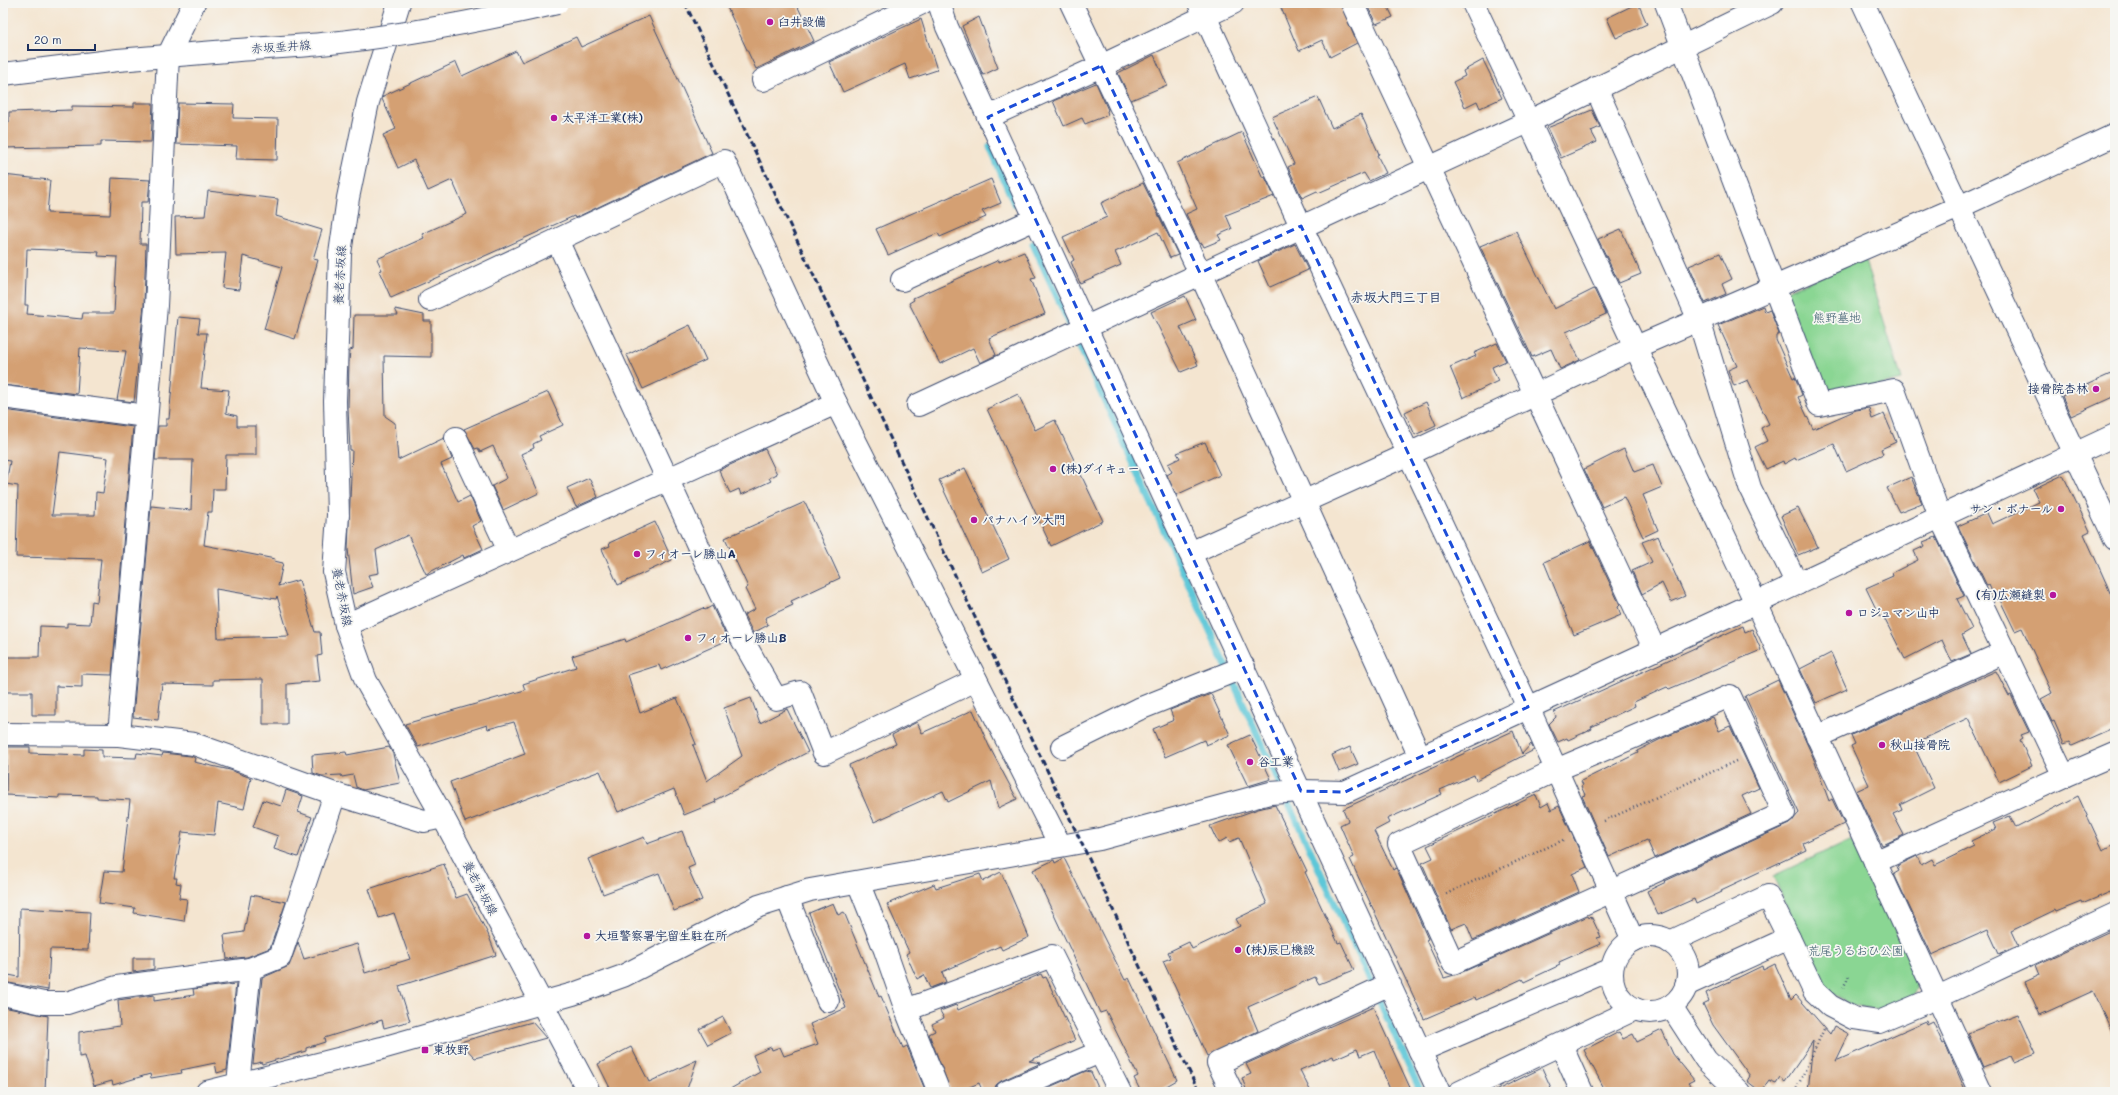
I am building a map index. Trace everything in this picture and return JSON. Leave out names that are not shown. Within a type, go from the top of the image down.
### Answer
[{"type":"street","points":[[118,736],[156,306],[168,56],[194,3]]},
{"type":"street","name":"養老赤坂線","points":[[399,3],[368,102],[348,198],[340,254],[335,400],[338,515],[334,572],[346,625],[366,681],[443,817],[589,1092]]},
{"type":"street","name":"赤坂垂井線","points":[[3,74],[118,60],[322,44],[493,18],[557,3]]},
{"type":"street","points":[[763,80],[927,3],[947,27],[1083,328],[1190,553],[1234,671],[1298,792],[1439,1092]]},
{"type":"street","points":[[1071,3],[1200,273],[1420,757]]},
{"type":"street","points":[[988,117],[1101,66],[1202,10],[1233,3]]},
{"type":"street","points":[[1352,3],[1430,167],[1654,650]]},
{"type":"street","points":[[1473,3],[1530,121],[1756,603],[1981,1092]]},
{"type":"street","points":[[1666,3],[1819,405],[1894,390],[1940,517],[2064,776]]},
{"type":"street","points":[[918,405],[1530,121],[1772,3]]},
{"type":"street","points":[[1863,3],[2115,539]]},
{"type":"street","points":[[1202,10],[1301,226],[1528,707],[1633,940]]},
{"type":"street","points":[[1596,88],[1700,320],[1750,488],[1797,584]]},
{"type":"street","points":[[1190,553],[1409,454],[1636,347],[1959,207],[2115,135]]},
{"type":"street","points":[[430,300],[724,161],[836,403],[1060,845]]},
{"type":"street","points":[[902,280],[1035,219]]},
{"type":"street","points":[[557,240],[738,632],[776,699],[800,692],[824,753],[976,680]]},
{"type":"street","points":[[3,397],[146,416]]},
{"type":"street","points":[[346,625],[836,403]]},
{"type":"street","points":[[207,1092],[238,1088],[541,1004],[623,976],[759,906],[810,890],[1100,839],[1273,793],[1345,792],[1797,584],[2115,435]]},
{"type":"street","points":[[456,438],[509,552]]},
{"type":"street","points":[[1817,737],[2005,652]]},
{"type":"street","points":[[1062,747],[1139,709],[1234,671]]},
{"type":"street","points":[[1730,696],[1784,813],[1453,963],[1398,844],[1556,770],[1730,696]]},
{"type":"street","points":[[3,734],[118,736],[194,744],[335,794],[424,821],[443,817]]},
{"type":"street","points":[[1875,862],[2115,754]]},
{"type":"street","points":[[3,994],[43,1003],[67,1003],[117,986],[250,969],[280,957],[335,794]]},
{"type":"street","points":[[858,882],[885,950],[906,1010],[939,1092]]},
{"type":"street","points":[[1670,942],[1768,896],[1814,991],[1834,1008],[1853,1018],[1879,1022],[1938,997],[2115,914]]},
{"type":"street","points":[[787,897],[828,1001]]},
{"type":"street","points":[[1645,936],[1658,937],[1670,942],[1679,950],[1686,960],[1688,973],[1686,985],[1681,997],[1671,1006],[1660,1011],[1648,1012],[1635,1009],[1625,1003],[1617,993],[1612,982],[1612,969],[1616,957],[1623,947],[1633,940],[1645,936]]},
{"type":"street","points":[[1686,985],[1789,938]]},
{"type":"street","points":[[906,1010],[1052,956],[1120,1092]]},
{"type":"street","points":[[238,1088],[250,969]]},
{"type":"street","points":[[1420,1051],[1612,969]]},
{"type":"street","points":[[1232,1092],[1218,1063],[1388,985]]},
{"type":"street","points":[[1671,1006],[1706,1060],[1739,1092]]},
{"type":"street","points":[[1460,1092],[1635,1009]]},
{"type":"street","points":[[1561,1044],[1582,1092]]},
{"type":"street","points":[[1006,1092],[1100,1052]]},
{"type":"path","points":[[1795,1092],[1850,974]]},
{"type":"highlighted area","points":[[1101,66],[1200,273],[1301,226],[1528,707],[1345,792],[1301,791],[988,117]]},
{"type":"green space","name":"熊野墓地","points":[[1864,258],[1902,380],[1827,398],[1784,292]]},
{"type":"green space","name":"荒尾うるおひ公園","points":[[1852,839],[1920,981],[1913,997],[1881,1011],[1849,1004],[1824,988],[1773,876]]},
{"type":"building","name":"臼井設備","points":[[725,3],[796,3],[814,41],[756,69]]},
{"type":"building","points":[[1279,3],[1340,3],[1357,43],[1330,57],[1322,40],[1299,51]]},
{"type":"building","points":[[1366,3],[1386,3],[1393,17],[1376,24]]},
{"type":"building","points":[[1638,3],[1647,24],[1616,38],[1607,18]]},
{"type":"building","name":"太平洋工業(株)","points":[[649,16],[712,153],[575,218],[574,216],[391,298],[379,271],[382,270],[377,259],[424,238],[422,234],[467,214],[452,180],[428,191],[414,160],[398,168],[383,135],[396,129],[382,99],[383,96],[456,62],[462,76],[516,51],[522,62],[576,37],[581,47]]},
{"type":"building","points":[[979,17],[998,68],[983,75],[962,26]]},
{"type":"building","points":[[921,19],[937,70],[910,79],[905,64],[843,92],[829,62]]},
{"type":"building","points":[[1154,55],[1167,85],[1131,100],[1118,73]]},
{"type":"building","points":[[1483,60],[1502,98],[1480,108],[1477,101],[1465,107],[1453,82],[1465,76],[1463,71]]},
{"type":"building","points":[[1096,83],[1108,110],[1108,115],[1085,124],[1082,118],[1064,126],[1053,101]]},
{"type":"building","points":[[1318,97],[1332,128],[1361,114],[1379,154],[1377,155],[1386,173],[1369,181],[1364,173],[1318,193],[1317,191],[1302,198],[1288,167],[1294,164],[1272,117]]},
{"type":"building","points":[[134,103],[153,103],[151,142],[101,141],[101,146],[3,148],[3,121],[9,122],[9,112],[72,110],[72,106],[134,107]]},
{"type":"building","points":[[178,103],[234,104],[233,118],[278,119],[277,160],[236,159],[237,146],[176,144]]},
{"type":"building","points":[[1592,110],[1600,127],[1591,131],[1597,142],[1561,158],[1547,128]]},
{"type":"building","points":[[1242,132],[1263,178],[1265,177],[1274,196],[1226,215],[1232,229],[1218,235],[1221,240],[1204,247],[1202,243],[1200,244],[1186,214],[1197,209],[1177,163]]},
{"type":"building","points":[[3,175],[50,180],[47,213],[110,215],[112,178],[150,180],[148,202],[141,202],[140,244],[146,244],[144,305],[134,402],[117,400],[126,351],[80,348],[77,394],[3,385]],"holes":[[[27,249],[99,252],[98,256],[117,257],[114,313],[83,313],[82,319],[27,314],[28,305],[25,305]]]},
{"type":"building","points":[[991,179],[1001,203],[982,211],[986,217],[940,237],[938,233],[888,255],[876,229]]},
{"type":"building","points":[[1143,183],[1178,255],[1170,258],[1158,232],[1115,252],[1121,265],[1080,283],[1071,262],[1074,260],[1063,237],[1107,217],[1101,203]]},
{"type":"building","points":[[208,191],[278,199],[276,216],[322,230],[313,259],[318,260],[295,339],[264,329],[282,267],[243,256],[239,290],[222,288],[226,253],[176,254],[175,217],[205,216]]},
{"type":"building","points":[[1621,229],[1641,274],[1619,283],[1598,239]]},
{"type":"building","points":[[1516,231],[1554,309],[1594,289],[1606,314],[1566,332],[1580,360],[1560,369],[1551,349],[1532,357],[1480,246]]},
{"type":"building","points":[[1295,244],[1308,270],[1270,287],[1258,261]]},
{"type":"building","points":[[1024,252],[1036,278],[1031,279],[1045,314],[989,338],[996,355],[980,363],[973,348],[940,364],[909,303],[914,300],[913,298],[999,260],[999,262]]},
{"type":"building","points":[[1720,253],[1732,279],[1722,284],[1726,294],[1705,303],[1689,266]]},
{"type":"building","points":[[1185,296],[1196,320],[1180,327],[1198,365],[1181,372],[1151,312]]},
{"type":"building","points":[[1763,306],[1765,312],[1770,310],[1779,334],[1776,336],[1776,340],[1793,378],[1795,377],[1802,395],[1798,397],[1813,429],[1856,410],[1869,408],[1872,419],[1884,414],[1896,442],[1881,449],[1883,454],[1846,471],[1834,444],[1796,460],[1795,458],[1784,464],[1783,461],[1766,469],[1755,447],[1767,441],[1761,428],[1769,424],[1748,380],[1734,386],[1728,370],[1737,366],[1718,325]]},
{"type":"building","points":[[395,309],[424,315],[424,321],[431,321],[431,357],[384,356],[385,416],[395,423],[398,460],[444,438],[452,459],[441,464],[458,502],[470,496],[481,521],[472,526],[483,549],[464,558],[463,555],[426,574],[408,535],[376,550],[379,573],[368,575],[373,587],[353,594],[348,549],[352,450],[350,450],[348,408],[349,362],[350,350],[353,349],[354,315],[398,315]]},
{"type":"building","points":[[178,317],[200,319],[198,333],[207,333],[201,388],[229,390],[226,413],[237,416],[237,426],[256,426],[256,455],[226,455],[225,489],[213,489],[212,512],[208,512],[204,545],[275,559],[274,561],[283,563],[278,586],[299,580],[315,632],[320,632],[322,655],[317,656],[320,681],[287,684],[287,724],[263,724],[263,679],[213,680],[213,685],[162,684],[158,720],[133,717],[151,506],[191,510],[193,460],[155,460],[158,426],[166,426],[166,419],[169,419]],"holes":[[[216,589],[276,599],[277,596],[289,636],[218,638]]]},
{"type":"building","points":[[690,325],[706,360],[643,389],[627,355]]},
{"type":"building","points":[[1497,343],[1506,361],[1492,367],[1498,381],[1463,398],[1450,367],[1476,356],[1474,353]]},
{"type":"building","name":"接骨院杏林","points":[[2115,372],[2115,396],[2071,416],[2062,396]]},
{"type":"building","points":[[548,392],[563,425],[539,436],[541,440],[533,444],[534,448],[521,454],[539,493],[503,510],[492,486],[507,478],[493,446],[480,452],[478,448],[475,449],[464,429]]},
{"type":"building","name":"(株)ダイキュー","points":[[1018,394],[1035,430],[1055,420],[1103,521],[1051,546],[987,409]]},
{"type":"building","points":[[1426,402],[1436,425],[1415,435],[1405,412]]},
{"type":"building","points":[[3,410],[133,427],[112,675],[82,674],[82,687],[56,686],[56,715],[32,715],[32,692],[6,692],[6,657],[39,657],[40,626],[67,627],[67,623],[90,624],[92,601],[97,602],[101,559],[16,557],[18,486],[6,484],[10,461],[3,460]],"holes":[[[60,452],[108,458],[103,493],[96,492],[95,515],[52,515]]]},
{"type":"building","points":[[1205,442],[1220,475],[1176,495],[1167,475],[1172,472],[1168,464],[1180,458],[1177,453]]},
{"type":"building","points":[[765,449],[777,474],[769,478],[771,481],[741,495],[739,489],[730,493],[719,470]]},
{"type":"building","points":[[1624,449],[1634,472],[1653,465],[1662,487],[1643,495],[1658,530],[1643,537],[1624,497],[1602,507],[1584,469]]},
{"type":"building","name":"パナハイツ大門","points":[[965,468],[1009,559],[982,572],[939,480]]},
{"type":"building","points":[[2063,475],[2090,531],[2084,534],[2115,606],[2115,727],[2072,746],[2070,742],[2064,744],[2054,721],[2052,722],[2041,699],[2052,693],[2022,628],[2015,631],[1998,596],[1995,598],[1989,585],[1987,586],[1958,526],[1987,513],[1992,524],[2039,502],[2033,489]]},
{"type":"building","points":[[1911,477],[1922,503],[1899,512],[1887,488]]},
{"type":"building","points":[[589,478],[598,497],[576,507],[567,488]]},
{"type":"building","points":[[805,502],[840,578],[791,601],[793,605],[765,618],[768,625],[753,633],[744,615],[755,609],[745,589],[748,587],[725,538]]},
{"type":"building","points":[[1798,508],[1818,547],[1798,555],[1781,516]]},
{"type":"building","name":"フィオーレ勝山A","points":[[655,522],[672,560],[618,585],[602,549],[610,546],[609,543]]},
{"type":"building","points":[[1658,536],[1685,596],[1671,602],[1662,583],[1642,594],[1632,571],[1652,562],[1642,542]]},
{"type":"building","points":[[1936,537],[1964,596],[1957,599],[1972,629],[1962,635],[1971,654],[1952,662],[1942,640],[1905,659],[1883,616],[1880,617],[1866,588],[1893,576],[1892,573],[1918,560],[1914,551],[1925,546],[1923,542]]},
{"type":"building","points":[[1590,541],[1620,605],[1618,607],[1621,615],[1574,635],[1544,562]]},
{"type":"building","points":[[712,606],[728,640],[661,670],[659,665],[628,675],[640,713],[677,698],[696,744],[693,745],[707,781],[742,756],[724,708],[751,698],[760,723],[787,709],[808,752],[715,800],[716,802],[684,815],[674,789],[618,812],[600,771],[465,822],[450,782],[525,754],[514,722],[488,729],[487,725],[418,747],[405,724],[525,690],[523,684],[576,667],[572,656],[625,639],[626,642],[703,608],[705,610]]},
{"type":"building","points":[[1743,626],[1745,632],[1752,629],[1761,650],[1669,689],[1667,687],[1634,702],[1635,706],[1591,727],[1592,729],[1568,740],[1567,738],[1558,742],[1549,724],[1556,717],[1554,712]]},
{"type":"building","points":[[1831,653],[1847,689],[1816,703],[1800,669]]},
{"type":"building","points":[[1996,671],[2009,696],[2011,695],[2029,732],[2021,735],[2023,738],[2020,740],[2032,766],[1999,782],[1968,718],[1913,744],[1934,788],[1900,805],[1902,810],[1893,814],[1904,835],[1883,845],[1881,844],[1856,791],[1869,785],[1851,746],[1855,744],[1851,735]]},
{"type":"building","points":[[1778,680],[1813,757],[1829,801],[1832,799],[1844,824],[1803,843],[1806,850],[1721,890],[1722,892],[1696,904],[1694,899],[1658,915],[1647,891],[1666,882],[1665,881],[1789,824],[1799,813],[1745,696]]},
{"type":"building","points":[[1211,694],[1230,735],[1206,745],[1204,740],[1165,757],[1153,729],[1174,720],[1170,710]]},
{"type":"building","points":[[973,710],[989,746],[1017,799],[998,808],[991,781],[948,802],[943,791],[874,822],[849,765],[896,744],[892,735],[917,722],[922,733]]},
{"type":"building","points":[[1713,717],[1719,731],[1730,726],[1759,788],[1742,796],[1751,814],[1655,858],[1647,840],[1609,857],[1582,796],[1585,795],[1581,786],[1583,785],[1581,781],[1638,753],[1637,751],[1663,738]]},
{"type":"building","points":[[1513,731],[1522,754],[1531,744],[1534,750],[1476,780],[1474,775],[1440,790],[1442,794],[1387,819],[1389,823],[1374,831],[1393,870],[1396,868],[1399,874],[1428,939],[1426,940],[1444,978],[1458,974],[1588,916],[1589,918],[1591,916],[1601,937],[1597,938],[1600,944],[1559,962],[1560,965],[1524,982],[1522,979],[1476,1000],[1475,997],[1424,1019],[1350,859],[1354,857],[1340,825],[1348,821],[1343,809]]},
{"type":"building","name":"谷工業","points":[[1250,735],[1271,779],[1248,786],[1228,745]]},
{"type":"building","points":[[7,747],[30,747],[30,753],[84,755],[84,749],[102,750],[102,757],[136,758],[137,753],[162,756],[163,753],[191,756],[195,758],[194,762],[230,770],[251,778],[244,809],[218,803],[214,835],[182,832],[174,878],[177,878],[176,883],[181,884],[179,898],[187,899],[184,921],[134,913],[135,908],[99,903],[104,871],[122,872],[130,800],[97,798],[97,796],[59,795],[59,798],[6,795]]},
{"type":"building","points":[[389,747],[393,754],[400,783],[363,790],[356,787],[353,775],[342,777],[341,775],[322,776],[313,773],[312,755],[346,752],[347,755]]},
{"type":"building","points":[[1350,747],[1358,764],[1339,772],[1332,755]]},
{"type":"building","points":[[286,790],[303,796],[298,812],[312,817],[298,857],[274,849],[278,836],[253,827],[263,800],[281,806]]},
{"type":"building","points":[[1536,795],[1541,807],[1548,803],[1551,810],[1559,806],[1587,867],[1572,874],[1579,892],[1473,940],[1466,923],[1451,929],[1422,863],[1433,858],[1427,846]]},
{"type":"building","points":[[2078,796],[2103,850],[2115,844],[2115,890],[2082,904],[2081,902],[2056,912],[2055,910],[2011,931],[2018,946],[1999,954],[1988,930],[1932,955],[1894,874],[1899,871],[1897,866],[1917,856],[1921,865],[1932,859],[1935,865],[1974,846],[1971,841],[1996,829],[1993,823],[2010,816],[2016,828]]},
{"type":"building","points":[[1275,805],[1307,871],[1305,872],[1338,943],[1341,942],[1354,970],[1319,984],[1315,977],[1248,1007],[1258,1031],[1207,1056],[1163,961],[1171,958],[1168,952],[1189,942],[1192,949],[1240,926],[1236,919],[1267,904],[1239,838],[1229,842],[1227,838],[1218,843],[1210,826],[1258,809]]},
{"type":"building","points":[[682,831],[695,865],[688,868],[702,900],[674,911],[659,873],[603,894],[588,859],[644,837],[647,844]]},
{"type":"building","points":[[1064,858],[1125,980],[1129,978],[1177,1080],[1156,1092],[1141,1092],[1134,1078],[1138,1076],[1106,1011],[1100,1013],[1033,870],[1054,860],[1055,863]]},
{"type":"building","points":[[444,864],[456,898],[467,894],[488,934],[496,955],[399,986],[410,1021],[384,1028],[382,1020],[324,1038],[325,1042],[306,1048],[306,1051],[262,1064],[261,1062],[253,1064],[262,978],[289,966],[298,942],[304,959],[357,944],[365,973],[410,959],[394,913],[379,918],[369,889]]},
{"type":"building","points":[[1001,872],[1029,937],[1002,950],[1000,946],[942,972],[946,982],[930,988],[924,975],[917,979],[906,954],[909,952],[887,904],[934,884],[936,888],[980,874],[983,881]]},
{"type":"building","points":[[251,895],[286,902],[270,948],[247,957],[227,959],[224,935],[244,932]]},
{"type":"building","points":[[833,903],[838,915],[844,912],[879,997],[881,996],[903,1048],[907,1046],[926,1092],[725,1092],[760,1072],[753,1055],[771,1047],[772,1050],[780,1047],[784,1056],[818,1044],[810,1024],[846,1008],[809,913]]},
{"type":"building","points":[[20,908],[90,912],[88,950],[50,949],[48,990],[3,982],[3,974],[19,977]]},
{"type":"building","points":[[2110,931],[2115,943],[2115,1038],[2093,991],[2040,1015],[2025,982],[2040,975],[2036,965]]},
{"type":"building","points":[[133,958],[154,958],[154,969],[133,972]]},
{"type":"building","points":[[1775,964],[1791,1000],[1796,995],[1830,1034],[1834,1026],[1849,1034],[1836,1061],[1926,1021],[1927,1025],[1933,1022],[1943,1044],[1945,1043],[1966,1092],[1808,1092],[1813,1041],[1785,1082],[1780,1078],[1776,1084],[1769,1081],[1761,1092],[1747,1081],[1750,1076],[1713,1025],[1703,1004],[1709,1001],[1706,993],[1762,966],[1763,970]]},
{"type":"building","points":[[1041,974],[1043,978],[1046,977],[1075,1040],[1029,1061],[1041,1063],[1001,1081],[996,1085],[994,1092],[983,1092],[979,1083],[958,1092],[951,1092],[929,1034],[935,1031],[932,1024],[944,1018],[940,1011],[956,1005],[958,1010]]},
{"type":"building","points":[[236,984],[227,1070],[217,1073],[215,1063],[181,1070],[182,1073],[151,1078],[150,1074],[113,1085],[112,1081],[94,1086],[85,1056],[79,1057],[79,1032],[120,1026],[118,1000],[154,995],[154,1001],[194,995],[193,989]]},
{"type":"building","points":[[3,1007],[48,1016],[45,1092],[3,1092]]},
{"type":"building","points":[[1373,1007],[1412,1092],[1391,1092],[1374,1050],[1360,1056],[1357,1049],[1334,1059],[1333,1056],[1300,1070],[1311,1092],[1247,1092],[1242,1078],[1251,1074],[1246,1064]]},
{"type":"building","points":[[2018,1014],[2036,1053],[2014,1062],[2011,1056],[1983,1067],[1968,1033]]},
{"type":"building","points":[[723,1017],[731,1033],[708,1045],[699,1029]]},
{"type":"building","points":[[532,1022],[546,1038],[475,1058],[460,1042]]},
{"type":"building","points":[[1662,1030],[1673,1054],[1694,1080],[1688,1083],[1695,1092],[1606,1092],[1584,1050],[1619,1032],[1623,1039],[1633,1034],[1637,1042]]},
{"type":"building","points":[[631,1047],[649,1082],[697,1060],[686,1092],[612,1092],[598,1064]]},
{"type":"building","points":[[1542,1068],[1553,1092],[1493,1092]]},
{"type":"building","points":[[1086,1071],[1091,1072],[1100,1092],[1038,1092]]},
{"type":"waterway","points":[[990,147],[1014,203]]},
{"type":"waterway","points":[[1033,244],[1421,1092]]},
{"type":"railway","points":[[685,3],[1199,1092]]},
{"type":"place","name":"臼井設備","points":[[770,22]]},
{"type":"place","name":"太平洋工業(株)","points":[[554,118]]},
{"type":"place","name":"接骨院杏林","points":[[2096,389]]},
{"type":"place","name":"(株)ダイキュー","points":[[1053,469]]},
{"type":"place","name":"サン・ボナール","points":[[2061,509]]},
{"type":"place","name":"パナハイツ大門","points":[[974,520]]},
{"type":"place","name":"フィオーレ勝山A","points":[[637,554]]},
{"type":"place","name":"(有)広瀬縫製","points":[[2053,595]]},
{"type":"place","name":"ロジュマン山中","points":[[1849,613]]},
{"type":"place","name":"フィオーレ勝山B","points":[[688,638]]},
{"type":"place","name":"秋山接骨院","points":[[1882,745]]},
{"type":"place","name":"谷工業","points":[[1250,762]]},
{"type":"place","name":"大垣警察署宇留生駐在所","points":[[587,936]]},
{"type":"place","name":"(株)辰巳機設","points":[[1238,950]]},
{"type":"place","name":"東牧野","points":[[425,1050]]},
{"type":"district","name":"赤坂大門三丁目","points":[[1396,297]]}]
